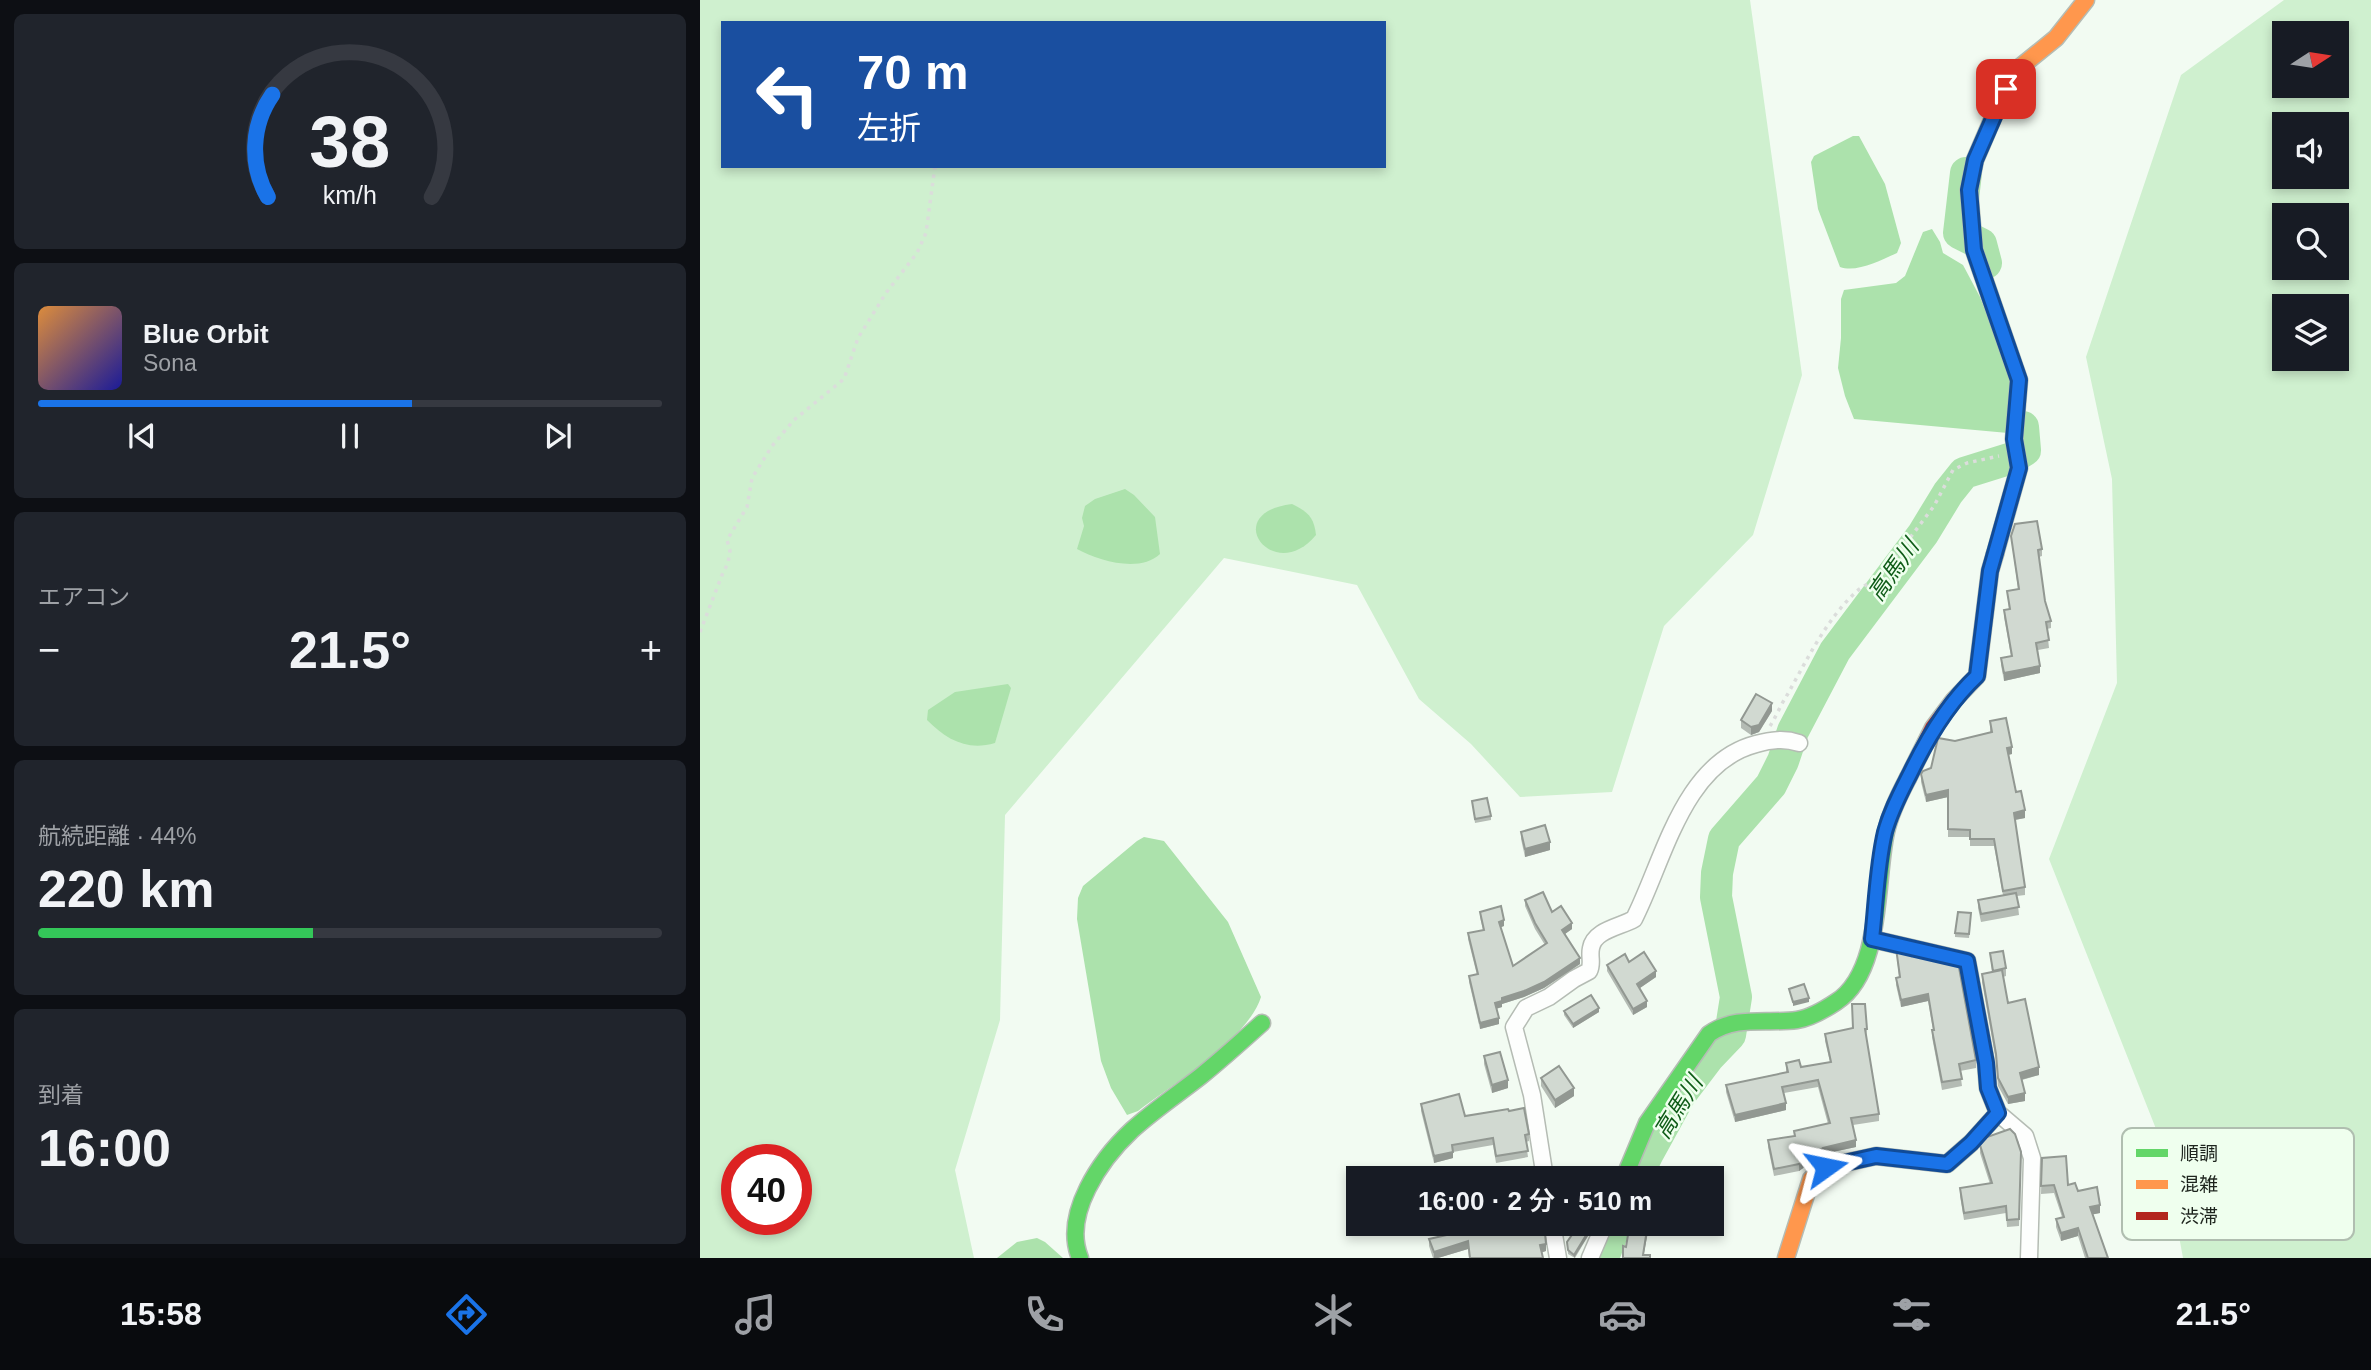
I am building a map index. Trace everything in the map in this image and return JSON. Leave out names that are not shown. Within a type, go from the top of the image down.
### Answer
[{"type":"street","points":[[1629,1166],[1647,1123],[1709,1034],[1718,1026],[1729,1022],[1797,1020],[1810,1017],[1841,1000],[1851,988],[1872,939],[1885,832],[1897,797],[1923,745],[1938,722],[1977,676],[1990,571],[2019,468],[2014,439],[2019,380],[1974,250],[1969,190],[1975,160],[2006,89],[2020,68],[2056,38],[2086,0]]},
{"type":"street","points":[[1543,1166],[1537,1119],[1514,1027],[1526,1008],[1590,971],[1592,943],[1601,933],[1634,919],[1681,813],[1693,792],[1717,763],[1739,749],[1757,744],[1778,739],[1799,743]]},
{"type":"street","points":[[1872,939],[1967,961],[1986,1063],[1988,1088],[1998,1113],[2025,1136],[2032,1158],[2029,1258]]},
{"type":"street","points":[[1080,1258],[1074,1242],[1074,1229],[1091,1185],[1120,1142],[1131,1130],[1197,1080],[1262,1023]]},
{"type":"street","points":[[1786,1258],[1811,1178],[1826,1167],[1876,1156],[1947,1164],[1971,1143],[1998,1113]]},
{"type":"street","points":[[1554,1236],[1558,1258]]},
{"type":"street","points":[[1590,1258],[1599,1236]]},
{"type":"path","points":[[700,632],[729,563],[727,540],[747,507],[752,478],[772,446],[794,420],[844,379],[858,338],[886,293],[916,253],[926,233],[935,168]]},
{"type":"path","points":[[1757,744],[1773,722],[1827,628],[1854,594],[1865,584],[1882,576],[1934,506],[1953,470],[1967,463],[2018,451]]},
{"type":"shaded area","points":[[700,0],[1750,0],[1802,375],[1753,535],[1664,626],[1612,792],[1520,797],[1471,744],[1419,699],[1357,585],[1224,558],[1005,815],[1000,1020],[955,1170],[974,1258],[700,1258]]},
{"type":"shaded area","points":[[2284,0],[2371,0],[2371,1258],[2183,1258],[2180,1240],[2354,1240],[2354,1128],[2156,1128],[2049,859],[2117,683],[2112,479],[2086,357],[2181,75]]},
{"type":"shaded area","points":[[1853,136],[1859,136],[1885,184],[1901,243],[1897,253],[1869,265],[1847,268],[1840,267],[1818,209],[1811,162],[1814,156]]},
{"type":"shaded area","points":[[1932,229],[1943,253],[1963,265],[1980,297],[2011,375],[2008,433],[1854,419],[1845,396],[1838,368],[1841,299],[1844,290],[1896,283],[1905,276],[1923,232]]},
{"type":"shaded area","points":[[1125,489],[1155,517],[1160,554],[1152,560],[1131,564],[1096,558],[1077,549],[1084,526],[1082,518],[1085,506],[1095,499]]},
{"type":"shaded area","points":[[1292,504],[1309,516],[1316,535],[1300,549],[1284,553],[1270,550],[1260,542],[1256,531],[1259,520],[1270,510]]},
{"type":"shaded area","points":[[1008,684],[1011,688],[995,743],[966,745],[942,733],[927,720],[928,710],[955,692]]},
{"type":"shaded area","points":[[1144,837],[1164,841],[1228,922],[1261,997],[1241,1029],[1208,1060],[1138,1111],[1127,1115],[1111,1088],[1101,1061],[1077,919],[1078,898],[1083,886]]},
{"type":"shaded area","points":[[1037,1238],[1063,1258],[997,1258],[1017,1242]]},
{"type":"building","points":[[2037,521],[2042,549],[2038,550],[2045,601],[2051,621],[2046,622],[2049,640],[2036,643],[2040,666],[2004,673],[2001,658],[2012,656],[2004,610],[2010,609],[2007,591],[2019,589],[2011,536],[2015,524]]},
{"type":"building","points":[[1756,694],[1772,703],[1759,725],[1751,727],[1741,720]]},
{"type":"building","points":[[2006,718],[2012,747],[2007,748],[2016,792],[2021,791],[2025,810],[2014,813],[2025,887],[2003,891],[1994,839],[1970,839],[1970,830],[1948,829],[1948,790],[1926,795],[1921,774],[1931,768],[1938,738],[1955,741],[1992,732],[1990,721]]},
{"type":"building","points":[[1487,798],[1491,816],[1475,819],[1472,801]]},
{"type":"building","points":[[1545,825],[1550,842],[1525,849],[1521,832]]},
{"type":"building","points":[[1543,892],[1552,912],[1561,906],[1572,923],[1562,930],[1580,958],[1544,982],[1502,998],[1502,1001],[1495,1003],[1499,1018],[1480,1023],[1469,976],[1478,974],[1468,933],[1484,930],[1480,912],[1501,906],[1504,920],[1499,922],[1513,966],[1547,943],[1525,900]]},
{"type":"building","points":[[2016,893],[2019,907],[1981,914],[1978,900]]},
{"type":"building","points":[[1958,912],[1971,913],[1969,934],[1955,933]]},
{"type":"building","points":[[1896,948],[1912,952],[1912,956],[1923,954],[1924,958],[1934,957],[1942,959],[1943,962],[1958,962],[1976,1060],[1959,1064],[1962,1079],[1942,1082],[1928,994],[1901,1000],[1896,978],[1900,977]]},
{"type":"building","points":[[2003,951],[2006,968],[1993,971],[1990,953]]},
{"type":"building","points":[[1644,952],[1656,971],[1637,984],[1647,1001],[1633,1009],[1607,965],[1625,954],[1629,962]]},
{"type":"building","points":[[2002,970],[2008,1003],[2025,999],[2039,1067],[2020,1073],[2025,1093],[2008,1097],[1998,1078],[1982,974]]},
{"type":"building","points":[[1804,984],[1809,998],[1793,1002],[1789,989]]},
{"type":"building","points":[[1591,995],[1599,1008],[1573,1024],[1564,1011]]},
{"type":"building","points":[[1852,1004],[1865,1004],[1865,1029],[1879,1114],[1851,1118],[1856,1140],[1823,1148],[1799,1164],[1774,1169],[1768,1140],[1795,1136],[1794,1131],[1830,1123],[1818,1080],[1782,1087],[1786,1103],[1735,1115],[1726,1085],[1788,1072],[1786,1063],[1799,1060],[1801,1067],[1831,1062],[1825,1034],[1853,1028]]},
{"type":"building","points":[[1500,1052],[1508,1080],[1492,1085],[1484,1056]]},
{"type":"building","points":[[1559,1066],[1574,1088],[1555,1100],[1541,1078]]},
{"type":"building","points":[[1459,1094],[1465,1116],[1524,1108],[1529,1134],[1525,1135],[1528,1151],[1496,1156],[1493,1138],[1452,1145],[1453,1152],[1434,1156],[1421,1104]]},
{"type":"building","points":[[2010,1129],[2015,1134],[2021,1152],[2019,1219],[2007,1220],[2006,1206],[1964,1213],[1960,1188],[1992,1183],[1980,1145],[1987,1137]]},
{"type":"building","points":[[2066,1156],[2068,1185],[2075,1183],[2078,1191],[2097,1187],[2100,1205],[2090,1207],[2108,1258],[2088,1258],[2078,1228],[2061,1233],[2056,1219],[2064,1217],[2054,1185],[2041,1186],[2042,1158]]},
{"type":"building","points":[[1442,1236],[1545,1236],[1546,1244],[1540,1245],[1543,1258],[1470,1258],[1468,1241],[1434,1252],[1429,1239]]},
{"type":"building","points":[[1571,1236],[1586,1236],[1574,1255],[1568,1250],[1567,1242]]},
{"type":"building","points":[[1628,1236],[1646,1236],[1643,1255],[1650,1255],[1650,1258],[1623,1258],[1623,1246],[1626,1247]]},
{"type":"waterway","name":"高馬川","points":[[1966,173],[1959,233],[1981,244],[1986,263]]},
{"type":"waterway","name":"高馬川","points":[[1642,1166],[1680,1095],[1708,1058],[1730,1035],[1736,997],[1716,897],[1717,873],[1724,839],[1771,785],[1793,731],[1835,651],[1923,534],[1948,493],[1964,473],[2012,458],[2025,450],[2023,427]]},
{"type":"waterway","name":"高馬川","points":[[1603,1258],[1611,1236]]},
{"type":"traffic: fast","points":[[1995,554],[2019,468],[2014,439],[2019,380],[1974,250],[1969,190],[1975,160],[2002,97]]},
{"type":"traffic: fast","points":[[1629,1166],[1647,1123],[1709,1034],[1719,1028],[1741,1022],[1785,1021],[1807,1017],[1836,1002],[1851,988],[1862,970],[1870,948],[1888,825],[1908,778]]},
{"type":"traffic: fast","points":[[1080,1258],[1076,1241],[1080,1206],[1108,1156],[1140,1123],[1201,1076],[1262,1023]]},
{"type":"traffic: slow","points":[[2002,97],[2019,68],[2056,38],[2086,0]]},
{"type":"traffic: slow","points":[[1786,1258],[1811,1179],[1826,1167],[1876,1156],[1947,1164],[1971,1143],[1998,1113]]},
{"type":"traffic: jam","points":[[1908,778],[1933,728],[1977,676],[1990,571],[1995,554]]},
{"type":"route","points":[[1826,1167],[1876,1156],[1947,1164],[1971,1143],[1998,1113],[1988,1088],[1986,1063],[1967,961],[1872,939],[1885,832],[1897,797],[1923,745],[1938,722],[1977,676],[1990,571],[2019,468],[2014,439],[2019,380],[1974,250],[1969,190],[1975,160],[2006,89]]}]
